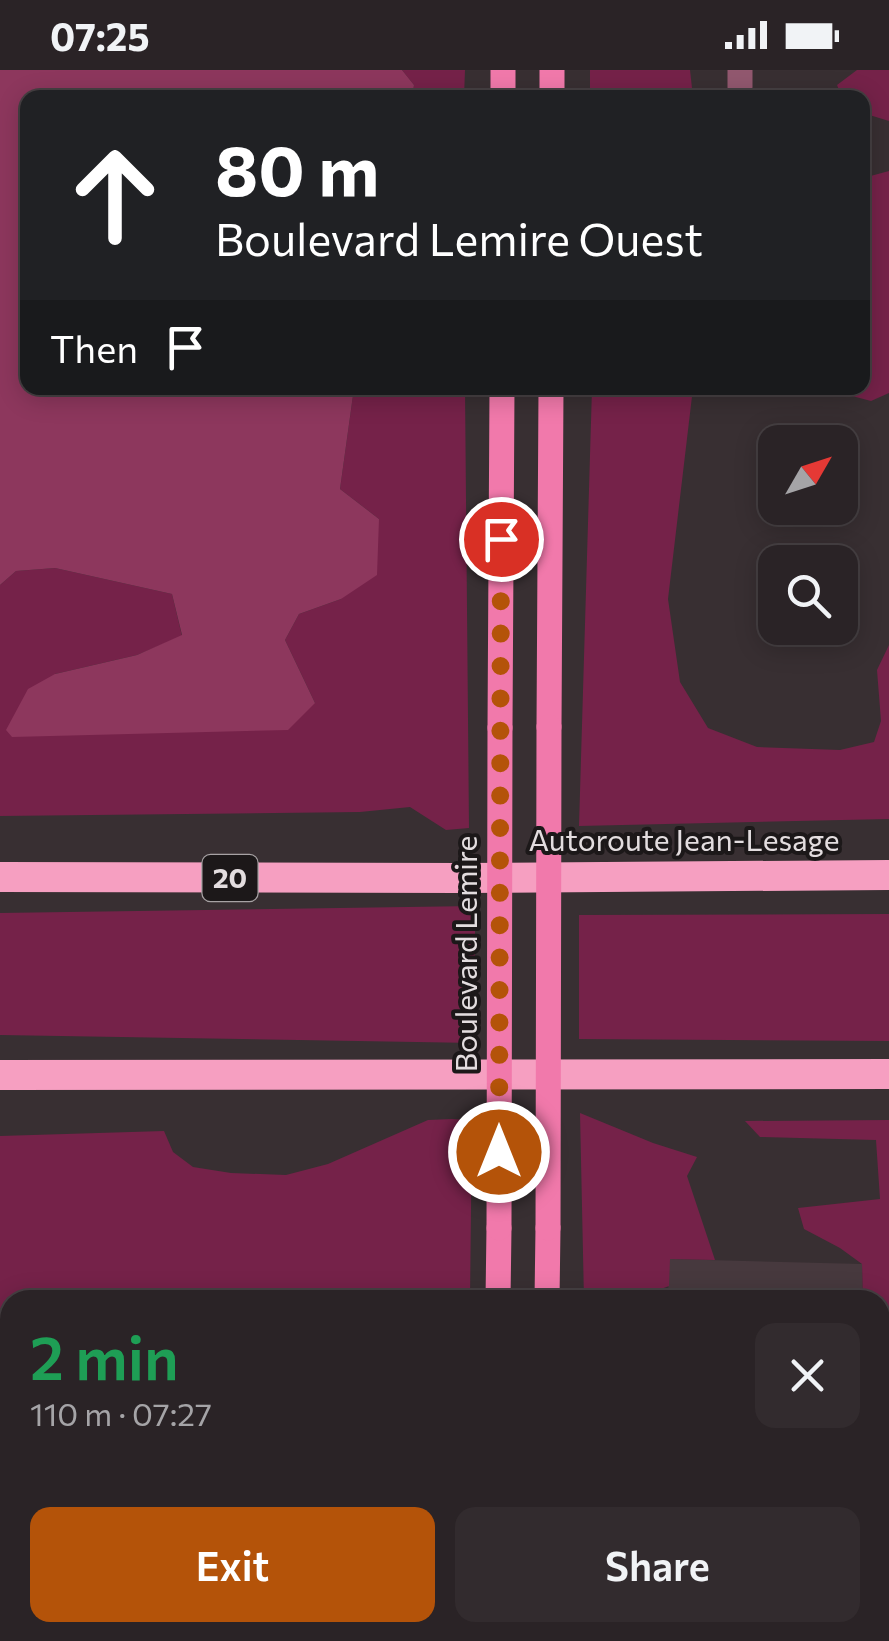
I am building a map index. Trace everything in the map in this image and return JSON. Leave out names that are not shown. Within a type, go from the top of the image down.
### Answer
[{"type":"highway","name":"Autoroute Jean-Lesage","points":[[0,877],[889,875]]},
{"type":"highway","points":[[0,1075],[889,1074]]},
{"type":"main road","name":"Boulevard Lemire","points":[[498,1290],[502,395]]},
{"type":"main road","points":[[547,1290],[550,395]]},
{"type":"shaded area","points":[[0,70],[402,70],[414,85],[413,90],[20,90],[20,395],[353,395],[340,489],[379,519],[377,575],[341,599],[299,614],[285,640],[315,703],[288,730],[12,737],[6,730],[28,689],[55,674],[137,655],[182,635],[172,594],[55,568],[16,571],[0,585]]},
{"type":"shaded area","points":[[402,70],[465,70],[464,90],[413,90],[414,85]]},
{"type":"shaded area","points":[[590,70],[690,70],[692,90],[590,90]]},
{"type":"shaded area","points":[[857,70],[889,70],[889,121],[870,115],[870,90],[839,90],[837,85]]},
{"type":"shaded area","points":[[889,171],[889,393],[871,401],[848,395],[870,395],[870,176]]},
{"type":"shaded area","points":[[353,395],[465,395],[469,828],[446,830],[410,807],[360,812],[0,816],[0,585],[16,571],[55,568],[172,594],[182,636],[137,655],[55,674],[315,703],[285,640],[299,614],[341,599],[379,519],[340,489]]},
{"type":"shaded area","points":[[592,395],[692,395],[668,599],[680,682],[708,728],[757,747],[840,750],[874,742],[881,721],[877,670],[889,645],[889,819],[579,826]]},
{"type":"shaded area","points":[[475,906],[475,1043],[0,1035],[0,913]]},
{"type":"shaded area","points":[[889,914],[889,1041],[579,1039],[579,915]]},
{"type":"shaded area","points":[[580,1113],[697,1157],[687,1176],[715,1260],[670,1259],[669,1286],[658,1290],[584,1290]]},
{"type":"shaded area","points":[[428,1120],[472,1120],[470,1290],[0,1290],[0,1136],[164,1131],[173,1152],[193,1167],[286,1175],[328,1164]]},
{"type":"shaded area","points":[[889,1120],[889,1290],[863,1290],[862,1264],[804,1229],[798,1208],[880,1199],[876,1140],[760,1137],[745,1121]]},
{"type":"shaded area","points":[[669,1259],[862,1264],[863,1290],[668,1290]]},
{"type":"route","points":[[499,1152],[501,539]]}]
